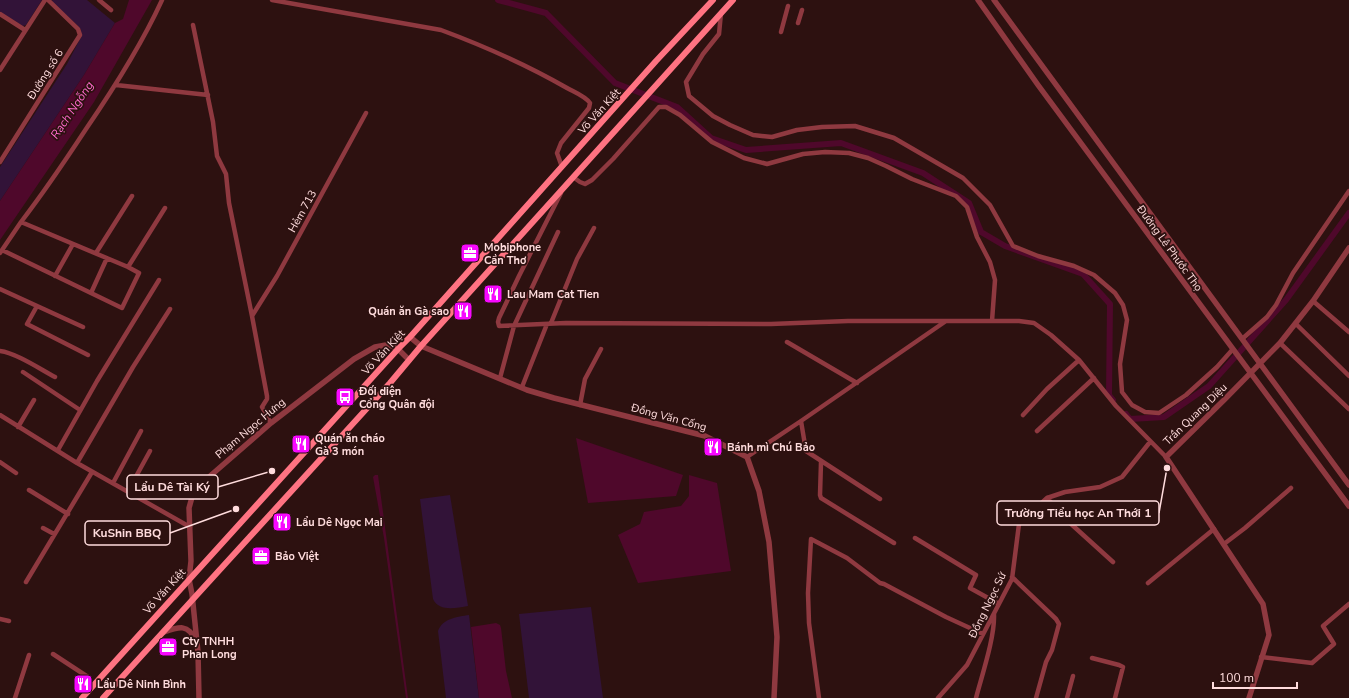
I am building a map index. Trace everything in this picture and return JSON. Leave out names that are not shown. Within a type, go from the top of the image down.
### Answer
[{"type":"main road","name":"Võ Văn Kiệt","points":[[82,698],[398,348],[410,337],[656,61],[713,0]]},
{"type":"main road","points":[[103,698],[390,383],[421,346],[733,0]]},
{"type":"street","points":[[0,70],[46,0]]},
{"type":"street","name":"Đường số 6","points":[[0,162],[80,35],[78,29],[46,0]]},
{"type":"street","points":[[99,0],[111,10]]},
{"type":"street","points":[[21,222],[96,253],[139,273],[122,308],[1,252],[21,222],[48,186],[116,85],[151,23],[162,0]]},
{"type":"street","points":[[272,0],[441,30],[468,40],[523,65],[566,88],[590,103],[589,108],[561,144],[557,153],[562,167]]},
{"type":"street","name":"Đường Lê Phước Thọ","points":[[978,0],[1038,85],[1349,506]]},
{"type":"street","name":"Đường Lê Phước Thọ","points":[[994,0],[1349,485]]},
{"type":"street","points":[[781,32],[788,6]]},
{"type":"street","points":[[798,23],[802,10]]},
{"type":"street","points":[[721,13],[718,34],[703,54],[686,82],[689,96],[713,116],[753,135],[772,137],[797,130],[822,127],[855,126],[894,138],[963,178],[990,205],[1013,246],[1038,256],[1074,266],[1094,275],[1115,293],[1123,305],[1127,320],[1120,364],[1122,392],[1132,405],[1145,412],[1159,413],[1186,395],[1234,350]]},
{"type":"street","points":[[0,14],[25,30]]},
{"type":"street","points":[[193,25],[213,122],[217,156],[226,174],[229,203],[267,396],[267,399],[262,407],[271,423]]},
{"type":"street","points":[[116,85],[208,95]]},
{"type":"street","points":[[573,177],[585,184],[592,180],[613,159],[659,107],[666,107],[680,114],[712,142],[744,158],[767,164],[803,154],[825,152],[848,153],[868,158],[912,179],[956,196],[967,207],[977,238],[990,262],[995,280],[992,321]]},
{"type":"street","name":"Hẻm 713","points":[[252,316],[277,276],[366,114]]},
{"type":"street","points":[[563,188],[519,276],[499,320],[500,326],[549,324],[772,324],[848,321],[1019,321],[1034,324],[1051,335],[1079,360],[1116,406],[1166,457]]},
{"type":"street","points":[[1243,340],[1276,305],[1293,273],[1349,191]]},
{"type":"street","points":[[96,253],[132,196]]},
{"type":"street","points":[[128,267],[165,208]]},
{"type":"street","points":[[522,387],[577,259],[594,228]]},
{"type":"street","points":[[500,378],[514,326],[558,232]]},
{"type":"street","points":[[55,276],[73,244]]},
{"type":"street","name":"Trần Quang Diệu","points":[[1249,698],[1269,635],[1263,604],[1166,457],[1280,343],[1296,324],[1346,256],[1349,248]]},
{"type":"street","points":[[91,293],[107,258]]},
{"type":"street","points":[[58,450],[105,368],[160,280]]},
{"type":"street","points":[[0,289],[83,327]]},
{"type":"street","points":[[1313,301],[1349,332]]},
{"type":"street","points":[[37,306],[27,324],[88,354]]},
{"type":"street","points":[[77,463],[133,367],[170,309]]},
{"type":"street","points":[[774,698],[777,637],[769,542],[759,491],[747,457],[946,321]]},
{"type":"street","points":[[1296,324],[1349,376]]},
{"type":"street","name":"Đồng Văn Cống","points":[[410,337],[421,346],[522,387],[580,405],[706,436],[747,457]]},
{"type":"street","points":[[787,342],[857,383]]},
{"type":"street","points":[[1280,343],[1349,409]]},
{"type":"street","name":"Phạm Ngọc Hưng","points":[[198,652],[189,579],[191,561],[190,508],[194,490],[271,423],[354,359],[375,347],[386,345],[398,348]]},
{"type":"street","points":[[398,348],[409,360]]},
{"type":"street","points":[[580,405],[586,379],[601,349]]},
{"type":"street","points":[[0,351],[21,359],[55,377]]},
{"type":"street","points":[[1023,415],[1079,360]]},
{"type":"street","points":[[23,372],[80,410]]},
{"type":"street","points":[[1037,431],[1094,378]]},
{"type":"street","points":[[18,427],[34,400]]},
{"type":"street","points":[[0,415],[92,472],[190,527]]},
{"type":"street","points":[[801,421],[806,451],[880,499]]},
{"type":"street","points":[[113,483],[141,431]]},
{"type":"street","name":"Đồng Ngọc Sứ","points":[[938,698],[967,665],[1012,577],[1019,524],[1047,498],[1065,492],[1100,487],[1122,477],[1150,442]]},
{"type":"street","points":[[128,491],[150,451]]},
{"type":"street","points":[[0,462],[16,473]]},
{"type":"street","points":[[821,462],[821,498],[894,544]]},
{"type":"street","points":[[26,582],[92,472]]},
{"type":"street","points":[[1224,544],[1291,488]]},
{"type":"street","points":[[30,490],[68,514]]},
{"type":"street","points":[[1047,498],[1070,523],[1113,562]]},
{"type":"street","points":[[43,528],[54,534]]},
{"type":"street","points":[[1148,583],[1214,529]]},
{"type":"street","points":[[915,538],[976,575],[970,588],[999,604]]},
{"type":"street","points":[[819,698],[809,623],[808,593],[811,539],[847,558],[880,583],[983,634]]},
{"type":"street","points":[[1012,577],[1056,619],[1059,624],[1036,698]]},
{"type":"street","points":[[1261,657],[1312,663],[1334,644],[1323,626],[1349,605]]},
{"type":"street","points":[[976,698],[992,634],[994,613]]},
{"type":"street","points":[[0,619],[9,621]]},
{"type":"street","points":[[164,632],[175,628],[184,628],[190,630],[194,637],[198,652],[199,698]]},
{"type":"street","points":[[53,654],[88,677]]},
{"type":"street","points":[[15,698],[29,655]]},
{"type":"street","points":[[1092,658],[1123,667],[1114,698]]},
{"type":"street","points":[[1067,698],[1073,676]]},
{"type":"shaded area","points":[[0,0],[42,0],[26,25],[23,26],[0,12]]},
{"type":"shaded area","points":[[52,0],[87,0],[115,23],[84,75],[0,201],[0,167],[67,64],[81,37],[81,30],[53,3]]},
{"type":"shaded area","points":[[450,495],[468,606],[458,608],[439,606],[433,599],[420,499]]},
{"type":"shaded area","points":[[591,607],[603,698],[529,698],[519,614]]},
{"type":"shaded area","points":[[469,615],[479,698],[446,698],[438,631],[443,623],[455,618]]},
{"type":"water","name":"Rạch Ngỗng","points":[[129,0],[152,0],[94,102],[0,240],[0,201],[84,75],[115,23],[123,19]]},
{"type":"water","points":[[576,438],[683,475],[676,496],[588,503]]},
{"type":"water","points":[[378,475],[408,698],[406,698],[384,538],[373,477]]},
{"type":"water","points":[[689,475],[717,483],[731,571],[638,583],[618,535],[640,524],[644,512],[681,506],[689,496]]},
{"type":"water","points":[[496,623],[500,625],[501,628],[506,671],[512,698],[479,698],[471,627]]},
{"type":"waterway","points":[[498,0],[546,13],[615,83],[677,107],[711,138],[746,150],[841,143],[923,173],[969,203],[981,232],[1005,246],[1083,274],[1110,304],[1109,395],[1113,400]]},
{"type":"waterway","points":[[1126,414],[1130,419],[1164,417],[1209,386],[1286,300],[1349,213]]},
{"type":"place","name":"Mobiphone Cần Thơ","points":[[470,253]]},
{"type":"place","name":"Lau Mam Cat Tien","points":[[493,294]]},
{"type":"place","name":"Quán ăn Gà sao","points":[[463,311]]},
{"type":"place","name":"Đối diện Cổng Quân đội","points":[[345,397]]},
{"type":"place","name":"Quán ăn cháo Gà 3 món","points":[[301,444]]},
{"type":"place","name":"Bánh mì Chú Bảo","points":[[713,447]]},
{"type":"place","name":"Trường Tiểu học An Thới 1","points":[[1167,468]]},
{"type":"place","name":"Lẩu Dê Tài Ký","points":[[272,471]]},
{"type":"place","name":"KuShin BBQ","points":[[236,509]]},
{"type":"place","name":"Lẩu Dê Ngọc Mai","points":[[282,522]]},
{"type":"place","name":"Bảo Việt","points":[[261,556]]},
{"type":"place","name":"Cty TNHH Phan Long","points":[[168,647]]},
{"type":"place","name":"Lẩu Dê Ninh Bình","points":[[83,684]]}]
